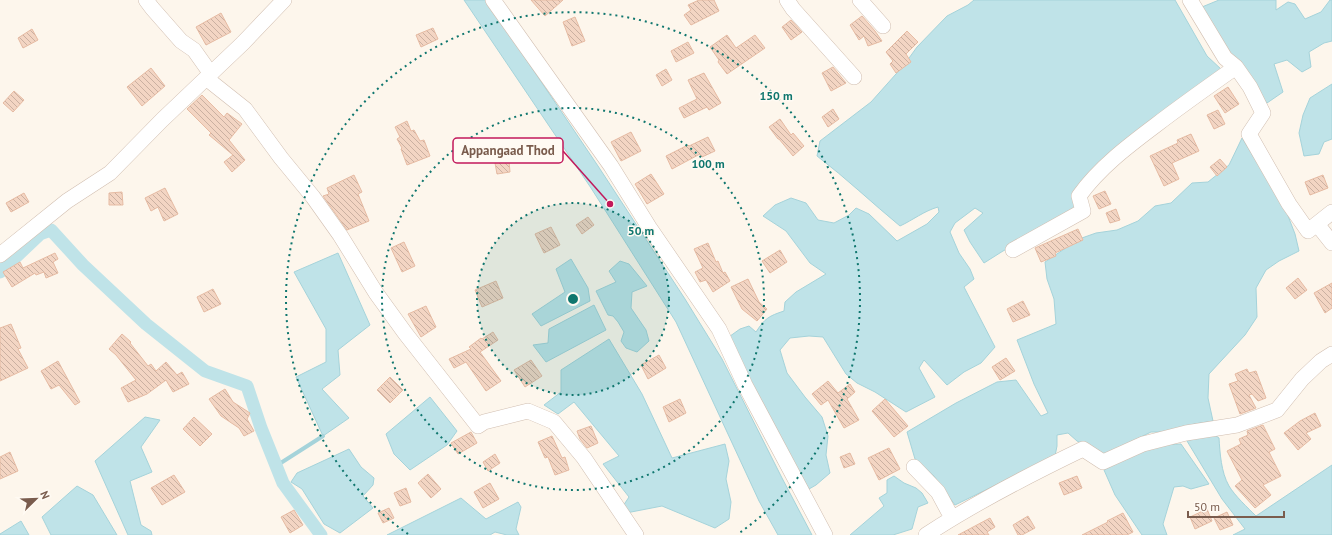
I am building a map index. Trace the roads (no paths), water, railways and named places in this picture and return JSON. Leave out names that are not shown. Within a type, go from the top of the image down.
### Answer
[{"type":"street","points":[[146,0],[181,41],[194,50],[209,76],[245,109],[340,235],[376,293],[405,333],[478,426],[484,422],[528,411],[554,422],[584,458],[636,535]]},
{"type":"street","points":[[0,255],[67,201],[110,173],[243,43],[284,0]]},
{"type":"street","points":[[493,0],[611,166],[649,227],[718,329],[745,386],[825,535]]},
{"type":"street","points":[[787,0],[793,9],[854,77]]},
{"type":"street","points":[[860,0],[883,26]]},
{"type":"street","points":[[1190,0],[1225,58],[1236,68],[1250,87],[1262,114],[1249,134],[1289,204],[1308,231],[1332,212]]},
{"type":"street","points":[[1013,250],[1084,211],[1079,196],[1085,187],[1107,165],[1133,142],[1236,68]]},
{"type":"street","points":[[1317,224],[1332,243]]},
{"type":"street","points":[[926,535],[952,518],[1028,476],[1083,449],[1103,462],[1143,444],[1186,433],[1237,425],[1277,410],[1302,380],[1321,361],[1332,354]]},
{"type":"street","points":[[914,467],[938,492],[952,518]]},
{"type":"water","points":[[464,0],[486,0],[598,166],[685,299],[722,359],[812,535],[778,535],[759,501],[676,322],[591,188]]},
{"type":"water","points":[[974,0],[1175,0],[1207,56],[1222,70],[1119,149],[1077,208],[1058,222],[1003,251],[984,263],[964,230],[983,213],[975,208],[955,223],[950,232],[959,253],[970,269],[974,279],[964,287],[995,347],[981,363],[964,372],[947,385],[924,360],[919,368],[935,397],[906,412],[875,392],[857,383],[846,374],[823,337],[809,336],[790,338],[780,350],[787,373],[822,417],[828,436],[826,455],[830,473],[809,489],[726,339],[740,329],[749,326],[756,332],[768,318],[784,311],[785,302],[796,292],[826,274],[810,263],[786,231],[763,216],[775,205],[791,198],[806,203],[818,220],[834,223],[849,215],[856,208],[869,214],[897,241],[927,224],[939,212],[938,207],[923,213],[900,226],[817,156],[820,141],[871,102],[904,65],[917,47],[947,16],[968,5]]},
{"type":"water","points":[[1219,0],[1276,0],[1276,10],[1288,2],[1295,4],[1305,19],[1321,12],[1330,0],[1332,0],[1332,41],[1324,43],[1309,52],[1311,67],[1302,72],[1287,60],[1274,64],[1283,92],[1267,103],[1233,63],[1202,7]]},
{"type":"water","points":[[1332,84],[1332,139],[1324,142],[1319,154],[1304,156],[1299,133],[1303,115],[1310,98]]},
{"type":"water","points":[[1242,138],[1285,208],[1295,234],[1299,251],[1279,261],[1266,270],[1256,288],[1257,317],[1245,335],[1209,374],[1208,398],[1213,421],[1194,424],[1189,427],[1168,432],[1151,432],[1103,454],[1077,441],[1068,433],[1057,435],[1055,456],[955,505],[934,476],[915,459],[907,432],[956,403],[997,382],[1016,380],[1041,416],[1048,413],[1034,384],[1017,340],[1056,324],[1054,299],[1047,279],[1045,262],[1079,239],[1096,233],[1117,230],[1138,221],[1155,206],[1171,203],[1192,183],[1208,182],[1229,165]]},
{"type":"water","points":[[338,253],[370,325],[338,350],[340,375],[322,389],[349,418],[323,436],[296,377],[326,362],[326,329],[294,272]]},
{"type":"water","points":[[571,259],[588,288],[590,301],[541,326],[532,314],[565,292],[556,269]]},
{"type":"water","points":[[620,261],[629,264],[647,286],[632,292],[631,308],[646,330],[649,341],[637,352],[626,348],[621,341],[624,332],[613,316],[608,315],[596,291],[616,282],[609,271]]},
{"type":"water","points":[[594,305],[606,330],[546,362],[533,345],[548,343],[549,329]]},
{"type":"water","points":[[609,339],[642,394],[672,458],[725,444],[729,461],[726,479],[731,502],[729,519],[715,528],[662,506],[626,513],[623,506],[629,497],[603,464],[619,456],[574,402],[558,414],[544,405],[561,392],[561,370]]},
{"type":"water","points":[[430,397],[457,431],[447,445],[410,470],[394,454],[386,434]]},
{"type":"water","points":[[145,417],[160,420],[141,447],[152,472],[130,481],[141,525],[151,531],[152,535],[128,535],[95,461]]},
{"type":"water","points":[[1212,433],[1219,438],[1220,456],[1226,481],[1238,498],[1256,516],[1332,465],[1332,535],[1233,535],[1245,529],[1222,499],[1187,441]]},
{"type":"water","points":[[1162,444],[1181,444],[1209,484],[1191,489],[1183,486],[1174,487],[1163,524],[1167,535],[1142,535],[1115,495],[1104,470],[1152,447]]},
{"type":"water","points":[[349,449],[361,467],[374,478],[373,485],[363,496],[373,508],[340,533],[324,524],[302,489],[291,482],[297,473]]},
{"type":"water","points":[[894,476],[904,483],[916,488],[922,493],[928,503],[918,507],[912,529],[893,535],[850,535],[884,506],[879,498],[887,493],[887,480]]},
{"type":"water","points":[[77,486],[93,495],[117,535],[51,535],[42,517]]},
{"type":"water","points":[[461,498],[486,519],[518,502],[521,507],[516,529],[519,535],[507,535],[495,532],[490,535],[387,535]]},
{"type":"water","points":[[21,521],[29,535],[0,535],[0,534]]},
{"type":"waterway","points":[[0,272],[40,234],[51,230],[83,265],[146,324],[205,371],[247,386],[261,428],[283,483],[321,535]]},
{"type":"waterway","points":[[276,466],[323,436]]},
{"type":"place","name":"Appangaad Thod","points":[[610,204]]}]
